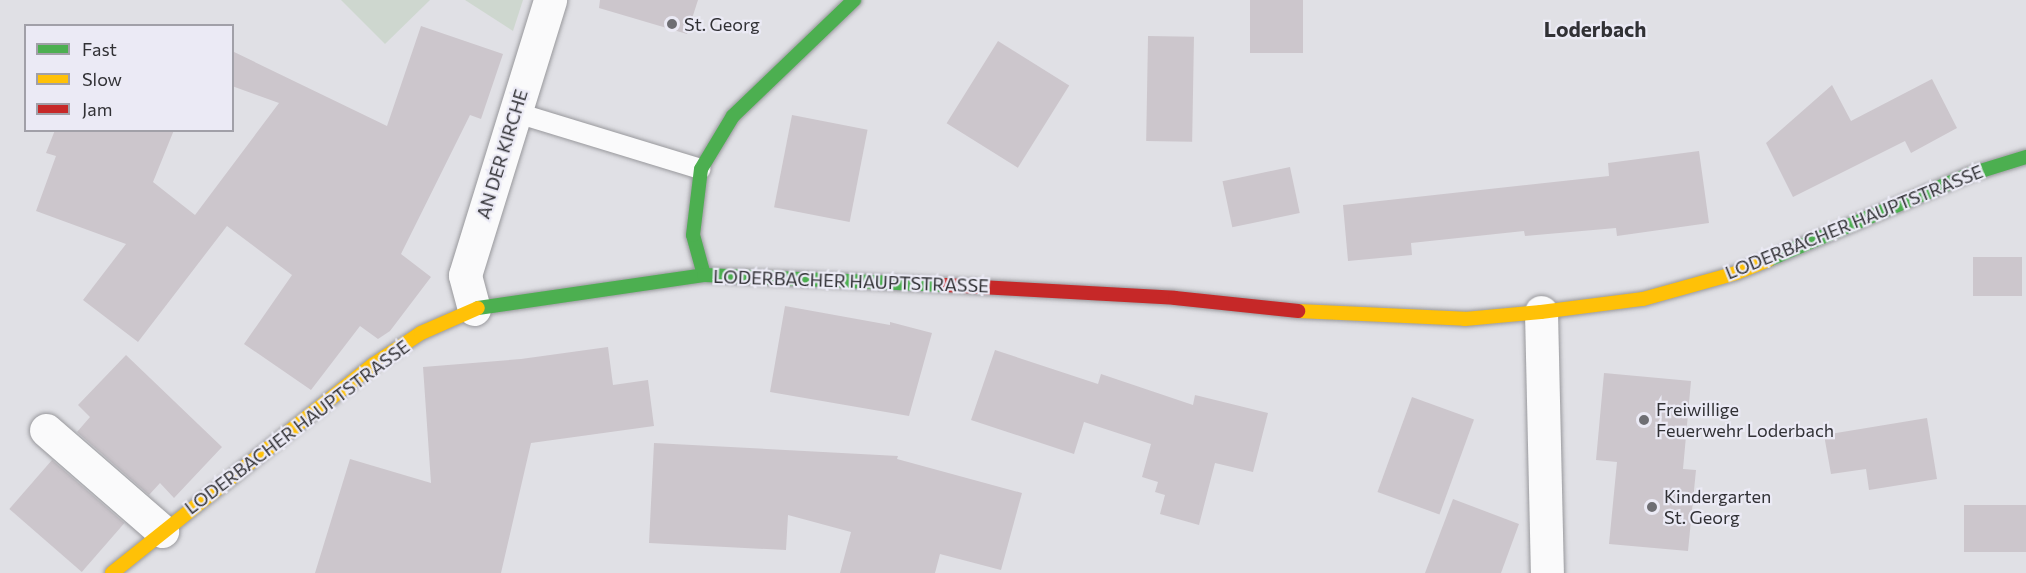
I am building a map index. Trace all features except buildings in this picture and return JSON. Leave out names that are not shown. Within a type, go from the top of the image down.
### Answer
[{"type":"street","name":"AN DER KIRCHE","points":[[474,309],[465,275],[550,0]]},
{"type":"street","points":[[704,275],[693,235],[701,169],[733,116],[854,0]]},
{"type":"street","name":"LODERBACHER HAUPTSTRASSE","points":[[112,573],[374,364],[421,333],[474,309],[704,275],[908,280],[1175,298],[1301,311],[1466,319],[1541,312],[1643,299],[1736,273],[1971,174],[2026,157]]},
{"type":"street","points":[[1541,312],[1547,573]]},
{"type":"street","points":[[45,430],[162,531]]},
{"type":"lane","points":[[514,112],[701,169]]},
{"type":"shaded area","points":[[341,0],[430,0],[385,44]]},
{"type":"shaded area","points":[[465,0],[523,0],[513,31]]},
{"type":"traffic: fast","points":[[704,275],[693,235],[701,169],[733,116],[854,0]]},
{"type":"traffic: fast","points":[[1768,260],[1971,174],[2026,157]]},
{"type":"traffic: fast","points":[[478,308],[704,275],[945,285]]},
{"type":"traffic: slow","points":[[1298,311],[1465,319],[1541,312],[1643,299],[1736,273],[1768,260]]},
{"type":"traffic: slow","points":[[112,573],[374,364],[421,333],[478,308]]},
{"type":"traffic: jam","points":[[945,285],[1175,298],[1298,311]]},
{"type":"place","name":"St. Georg","points":[[672,24]]},
{"type":"place","name":"Freiwillige Feuerwehr Loderbach","points":[[1644,420]]},
{"type":"place","name":"Kindergarten St. Georg","points":[[1652,507]]},
{"type":"district","name":"Loderbach","points":[[1595,29]]}]
